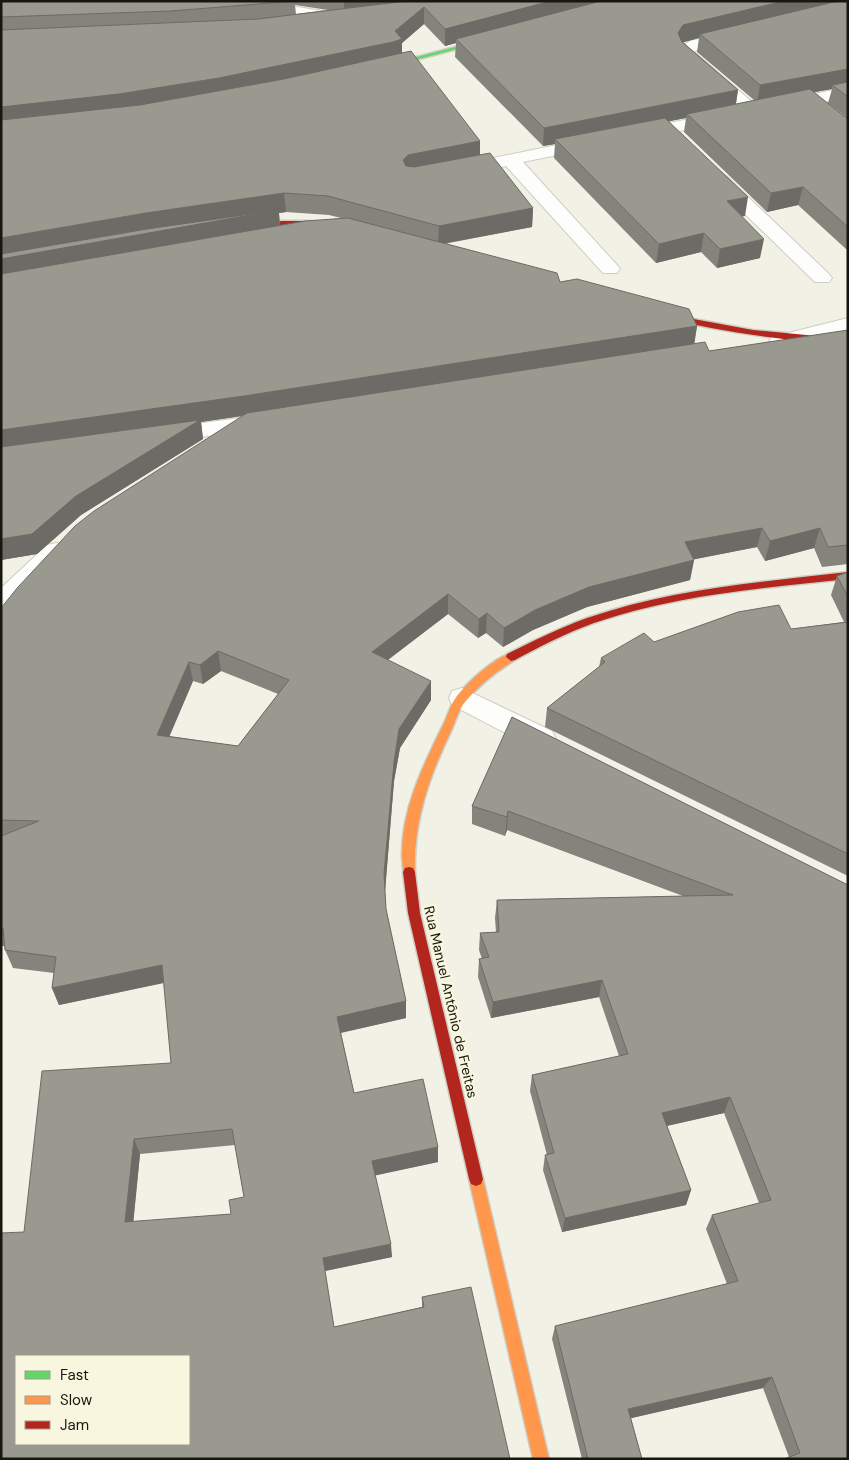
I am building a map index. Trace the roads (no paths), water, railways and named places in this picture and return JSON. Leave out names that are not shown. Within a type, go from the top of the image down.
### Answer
[{"type":"street","points":[[231,1],[349,19],[296,26]]},
{"type":"street","points":[[752,111],[687,55],[685,50],[696,44],[753,30]]},
{"type":"street","points":[[370,70],[504,36]]},
{"type":"street","points":[[443,173],[848,92]]},
{"type":"street","points":[[811,100],[826,112]]},
{"type":"street","points":[[667,128],[681,142]]},
{"type":"street","points":[[511,160],[610,269]]},
{"type":"street","points":[[709,169],[822,278]]},
{"type":"street","points":[[230,237],[357,231]]},
{"type":"street","points":[[645,310],[712,327],[790,339],[848,342]]},
{"type":"street","points":[[721,350],[790,339],[848,324]]},
{"type":"street","points":[[142,438],[286,418]]},
{"type":"street","points":[[205,450],[247,424]]},
{"type":"street","points":[[1,603],[71,538]]},
{"type":"street","name":"Rua Manuel Antônio de Freitas","points":[[541,1459],[414,913],[408,839],[430,761],[462,698],[500,662],[559,631],[598,616],[654,601],[848,575]]},
{"type":"street","points":[[462,698],[567,751]]}]
